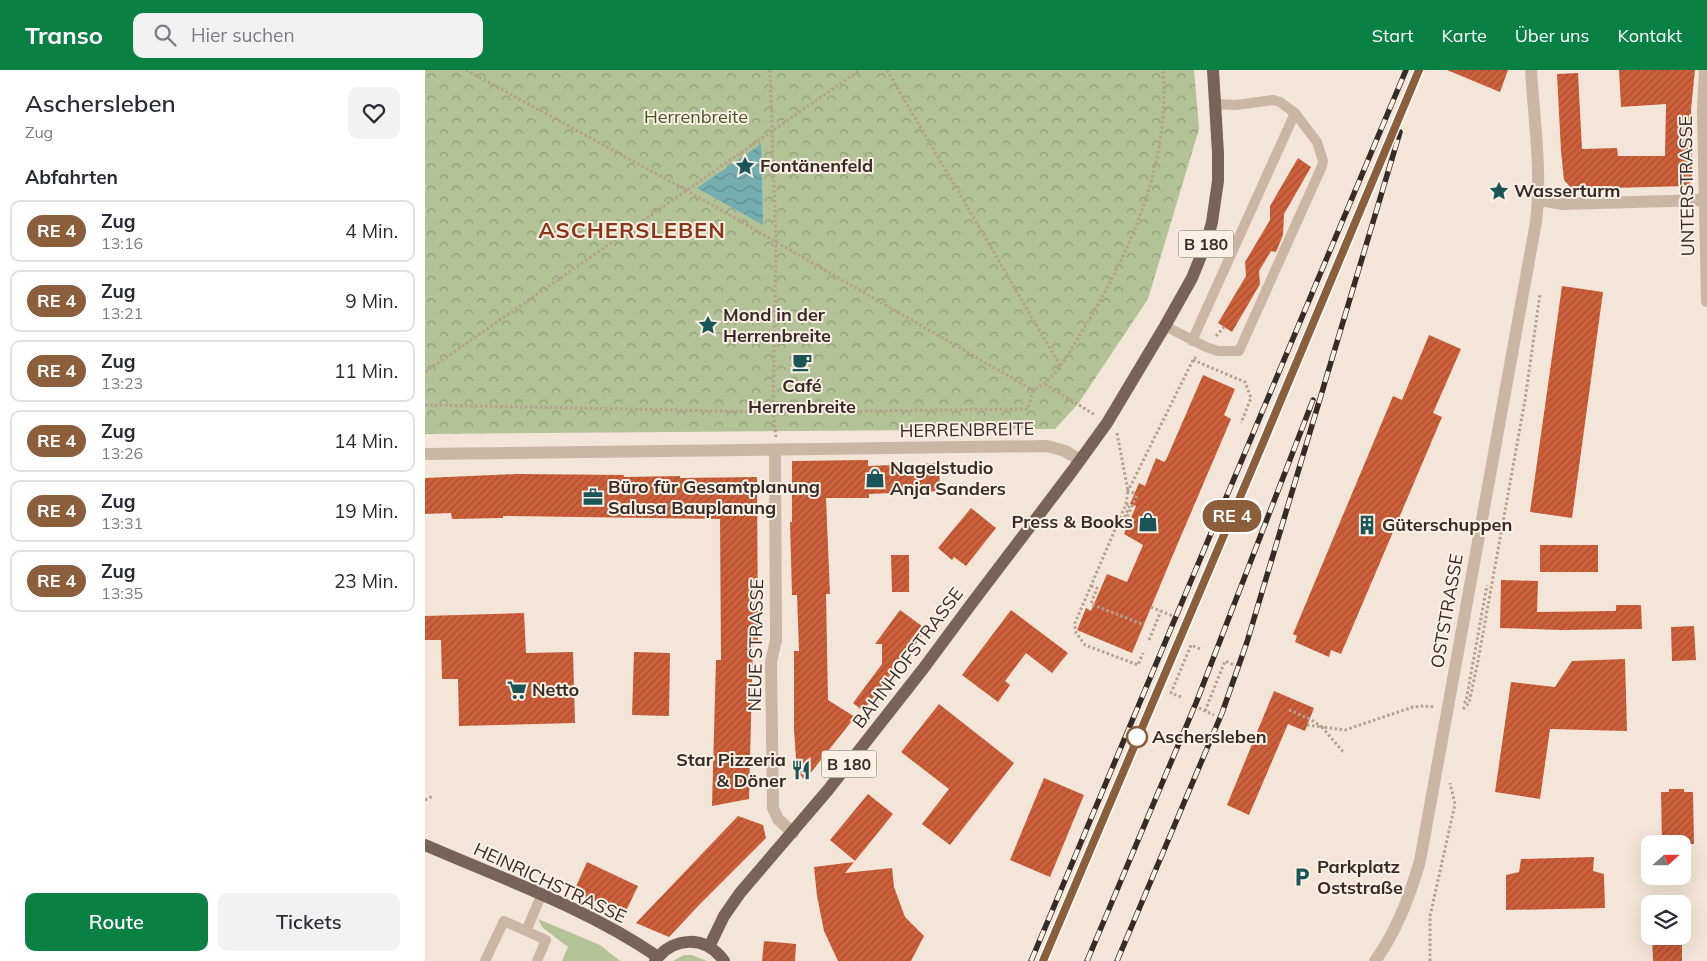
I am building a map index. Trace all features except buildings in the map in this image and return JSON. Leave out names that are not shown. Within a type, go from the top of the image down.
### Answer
[{"type":"main road","name":"B 180","points":[[1080,460],[1107,423],[1165,326],[1191,278],[1207,241],[1213,222],[1218,181],[1213,70]]},
{"type":"main road","name":"BAHNHOFSTRASSE","points":[[709,947],[731,906],[828,790],[923,669],[1080,460]]},
{"type":"main road","name":"HEINRICHSTRASSE","points":[[425,845],[608,927],[657,959]]},
{"type":"main road","points":[[657,959],[668,948],[681,942],[696,942],[709,947],[724,961]]},
{"type":"street","name":"OSTSTRASSE","points":[[1375,961],[1392,934],[1413,884],[1425,837],[1536,222],[1539,200],[1531,70]]},
{"type":"street","name":"UNTERSTRASSE","points":[[1705,70],[1707,301]]},
{"type":"street","points":[[1539,200],[1563,204],[1705,200]]},
{"type":"street","name":"HERRENBREITE","points":[[425,454],[1047,446],[1065,451],[1080,460]]},
{"type":"street","name":"NEUE STRASSE","points":[[775,450],[776,640],[771,662],[773,808],[778,819],[793,833]]},
{"type":"lane","points":[[1165,326],[1206,347],[1218,350],[1239,350],[1323,161],[1317,142],[1295,113],[1280,102],[1273,100],[1236,105],[1215,104]]},
{"type":"lane","points":[[1192,341],[1295,113]]},
{"type":"lane","points":[[526,931],[541,896]]},
{"type":"lane","points":[[485,961],[504,921],[546,940],[537,961]]},
{"type":"path","points":[[466,70],[686,190],[1033,390]]},
{"type":"path","points":[[770,70],[776,243],[773,412],[776,433],[775,450]]},
{"type":"path","points":[[425,372],[860,70]]},
{"type":"path","points":[[887,70],[1061,366]]},
{"type":"path","points":[[425,405],[773,412],[1028,409],[1033,390],[1045,384],[1061,366],[1103,297],[1141,214],[1161,143],[1165,84],[1163,70]]},
{"type":"path","points":[[1307,726],[1345,730],[1413,707],[1448,708],[1460,711],[1469,703],[1510,485],[1540,293]]},
{"type":"path","points":[[1143,653],[1138,665],[1085,645],[1075,631],[1075,623],[1126,504],[1128,491],[1193,360],[1224,327]]},
{"type":"path","points":[[1193,360],[1245,382],[1251,398],[1241,423]]},
{"type":"path","points":[[1045,384],[1116,429],[1128,491]]},
{"type":"path","points":[[1126,504],[1130,505],[1123,521],[1125,522],[1137,494],[1128,491]]},
{"type":"path","points":[[1091,586],[1097,588],[1091,604],[1144,625]]},
{"type":"path","points":[[1151,607],[1173,616]]},
{"type":"path","points":[[1149,640],[1161,611]]},
{"type":"path","points":[[1181,697],[1171,692],[1191,645],[1200,649]]},
{"type":"path","points":[[1205,710],[1225,661],[1234,665]]},
{"type":"path","points":[[1199,708],[1214,715]]},
{"type":"path","points":[[1289,710],[1310,719],[1322,727],[1344,754]]},
{"type":"path","points":[[1430,961],[1430,916],[1455,804],[1448,778]]},
{"type":"path","points":[[425,800],[433,796]]},
{"type":"green space","name":"Herrenbreite","points":[[425,70],[1194,70],[1199,129],[1148,299],[1078,404],[1055,429],[425,434]]},
{"type":"green space","points":[[538,919],[600,945],[620,961],[562,961],[568,947],[542,927]]},
{"type":"green space","points":[[684,955],[692,955],[707,961],[673,961]]},
{"type":"water","name":"Fontänenfeld","points":[[761,144],[763,225],[697,188]]},
{"type":"railway","points":[[1031,961],[1406,70]]},
{"type":"railway","points":[[1043,961],[1419,70]]},
{"type":"railway","points":[[1117,961],[1222,713],[1247,642],[1400,132]]},
{"type":"railway","points":[[1087,961],[1196,703],[1313,400]]},
{"type":"train","points":[[1043,961],[1419,70]]},
{"type":"place","name":"Fontänenfeld","points":[[745,166]]},
{"type":"place","name":"Wasserturm","points":[[1499,191]]},
{"type":"place","name":"Mond in der Herrenbreite","points":[[708,325]]},
{"type":"place","name":"Café Herrenbreite","points":[[802,362]]},
{"type":"place","name":"Nagelstudio Anja Sanders","points":[[875,478]]},
{"type":"place","name":"Büro für Gesamtplanung Salusa Bauplanung","points":[[593,497]]},
{"type":"place","name":"Press & Books","points":[[1148,522]]},
{"type":"place","name":"Güterschuppen","points":[[1367,525]]},
{"type":"place","name":"Netto","points":[[517,690]]},
{"type":"place","name":"Aschersleben","points":[[1137,737]]},
{"type":"place","name":"Star Pizzeria & Döner","points":[[801,770]]},
{"type":"place","name":"Parkplatz Oststraße","points":[[1302,877]]},
{"type":"district","name":"ASCHERSLEBEN","points":[[632,230]]}]
